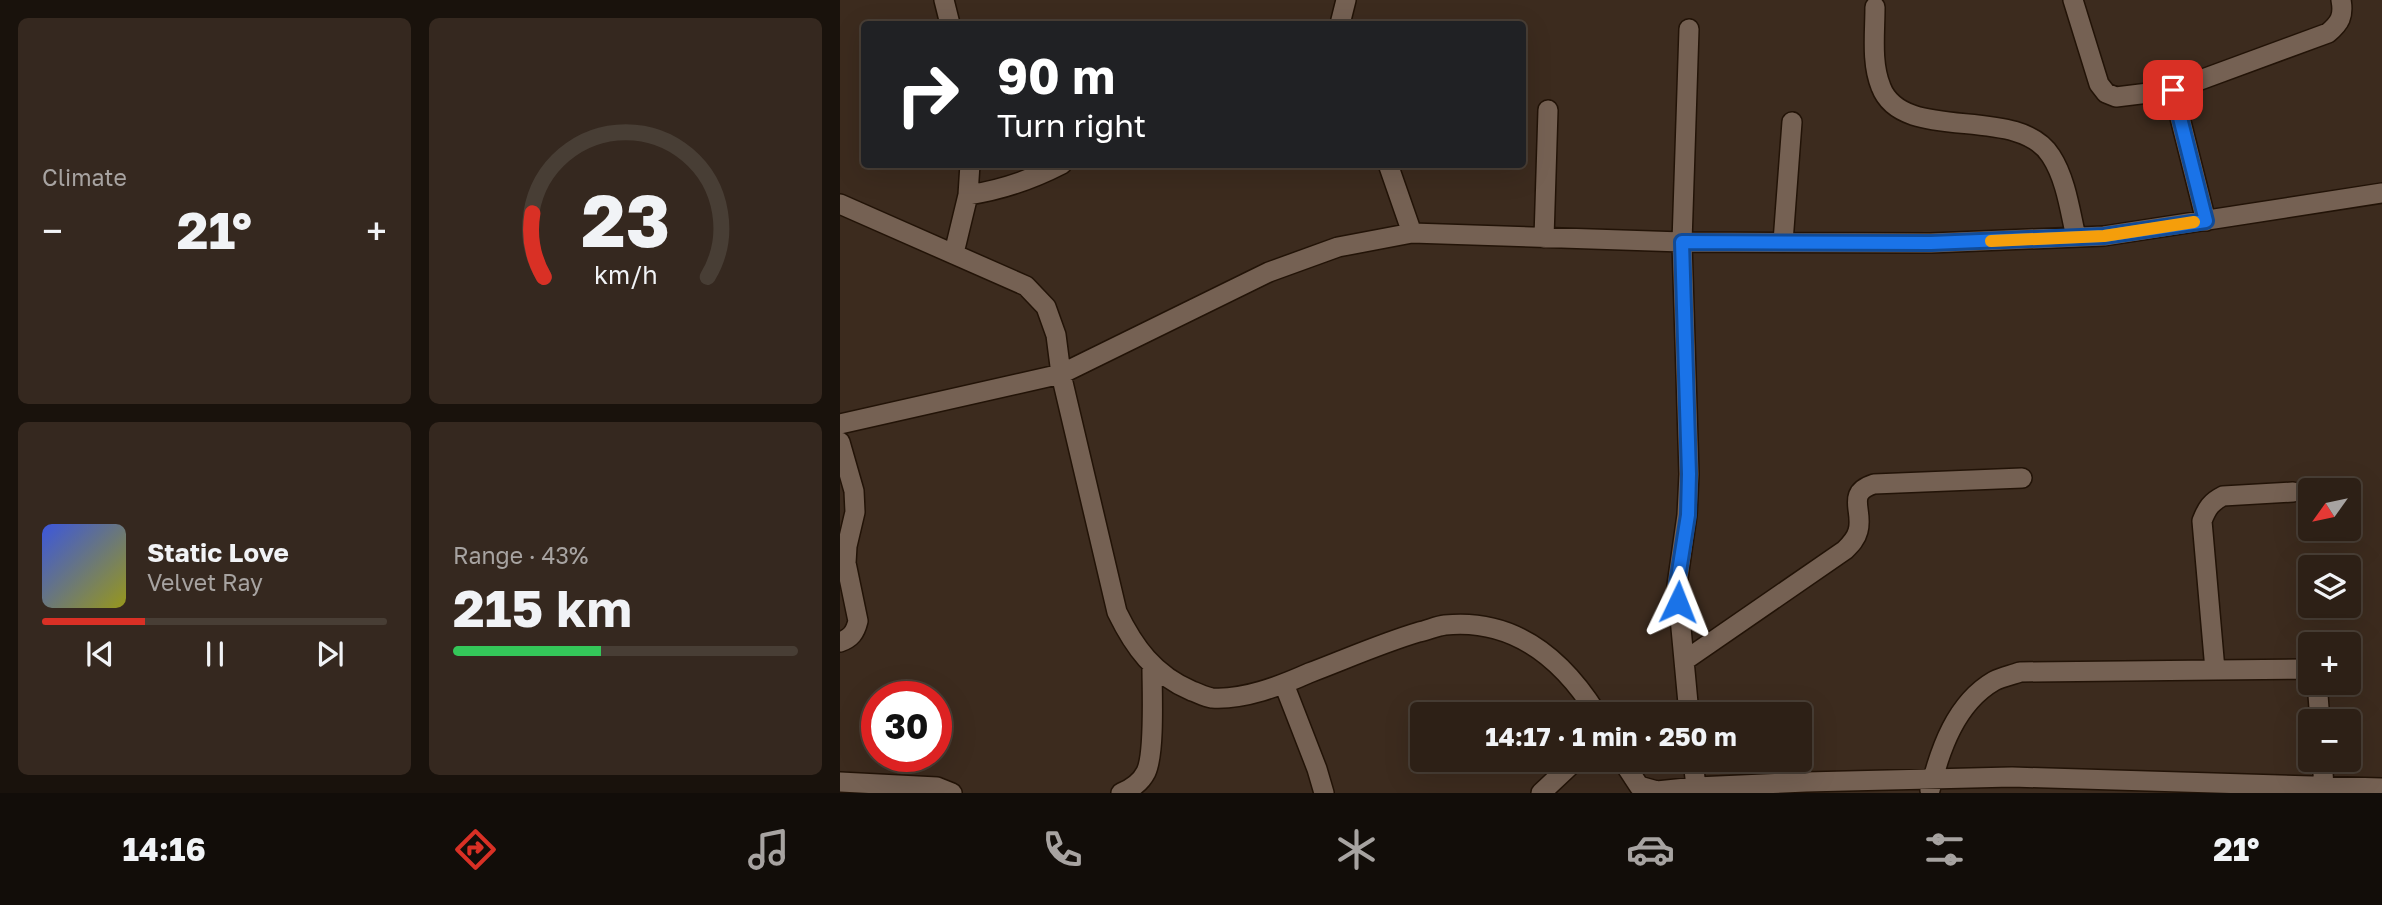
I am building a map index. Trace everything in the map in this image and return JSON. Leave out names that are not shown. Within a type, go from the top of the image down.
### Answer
[{"type":"street","points":[[944,0],[949,21]]},
{"type":"street","points":[[1341,21],[1346,0]]},
{"type":"street","points":[[2073,0],[2098,84],[2106,93],[2116,97],[2173,90],[2328,33],[2339,24],[2343,12],[2341,0]]},
{"type":"street","points":[[1875,7],[1876,64],[1881,87],[1891,105],[1907,115],[2013,131],[2034,138],[2051,154],[2061,178],[2076,237]]},
{"type":"street","points":[[1688,702],[1677,584],[1688,515],[1689,474],[1682,242],[1689,29]]},
{"type":"street","points":[[2173,90],[2206,221]]},
{"type":"street","points":[[1544,238],[1548,110]]},
{"type":"street","points":[[1783,243],[1791,122]]},
{"type":"street","points":[[954,253],[968,195],[970,168]]},
{"type":"street","points":[[968,195],[998,190],[1054,168]]},
{"type":"street","points":[[1389,168],[1412,233]]},
{"type":"street","points":[[840,424],[1061,374],[1269,272],[1338,247],[1412,233],[1783,243],[1931,243],[2104,236],[2382,193]]},
{"type":"street","points":[[840,204],[1026,286],[1045,307],[1056,335],[1061,374],[1117,612],[1130,640],[1152,667],[1184,688],[1209,698],[1234,697],[1284,684],[1393,639],[1444,625],[1490,625],[1536,646],[1580,688],[1589,702]]},
{"type":"street","points":[[840,442],[854,491],[855,512],[846,563],[858,621],[850,638],[840,642]]},
{"type":"street","points":[[1684,661],[1845,550],[1859,531],[1857,501],[1859,492],[1866,487],[1874,484],[2022,478]]},
{"type":"street","points":[[2215,670],[2202,521],[2207,509],[2213,501],[2223,496],[2293,492]]},
{"type":"street","points":[[1121,793],[1137,784],[1146,774],[1150,758],[1152,667]]},
{"type":"street","points":[[1931,787],[1952,724],[1970,699],[1996,680],[2020,672],[2298,669]]},
{"type":"street","points":[[1284,684],[1324,793]]},
{"type":"street","points":[[1541,793],[1563,772]]},
{"type":"street","points":[[1628,772],[1638,790],[1657,791],[1696,787],[1931,787],[2012,777],[2272,790],[2324,786],[2382,788]]},
{"type":"street","points":[[1694,772],[1696,787]]},
{"type":"street","points":[[2323,772],[2324,786]]},
{"type":"street","points":[[840,782],[937,787],[952,793]]},
{"type":"slow traffic","points":[[1991,241],[2104,236],[2194,222]]},
{"type":"route","points":[[1678,602],[1677,584],[1688,515],[1689,474],[1682,242],[1931,243],[2104,236],[2206,221],[2173,90]]}]
